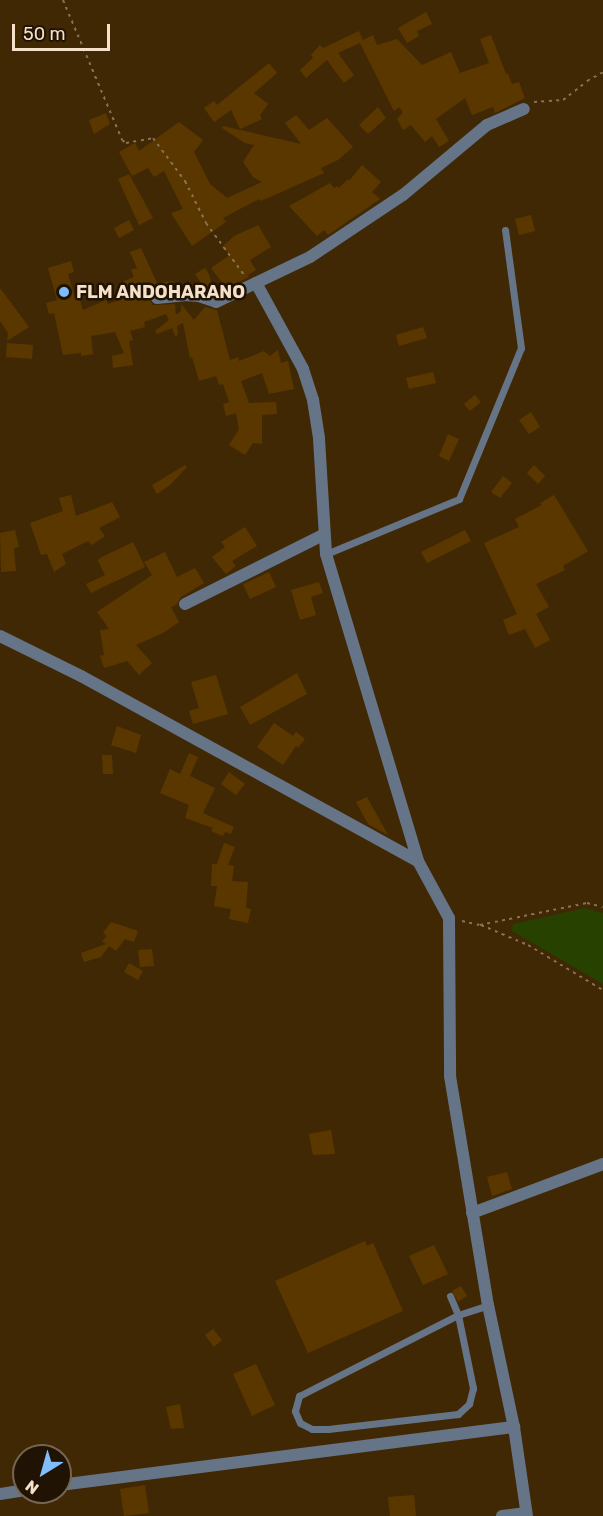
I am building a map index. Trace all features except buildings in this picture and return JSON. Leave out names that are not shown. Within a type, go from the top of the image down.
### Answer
[{"type":"street","points":[[157,298],[199,296],[216,302],[310,257],[403,195],[487,125],[524,109]]},
{"type":"street","points":[[256,282],[303,369],[313,400],[319,439],[323,535],[326,554],[418,861],[450,918],[450,1076],[488,1305],[514,1426],[526,1515],[502,1516]]},
{"type":"street","points":[[185,604],[323,535]]},
{"type":"street","points":[[0,636],[81,676],[418,861]]},
{"type":"street","points":[[472,1213],[603,1164]]},
{"type":"street","points":[[72,1483],[514,1426]]},
{"type":"lane","points":[[326,554],[459,499],[521,348],[505,230]]},
{"type":"lane","points":[[450,1296],[458,1315],[473,1388],[470,1404],[458,1414],[328,1429],[312,1429],[300,1423],[295,1411],[299,1396],[458,1315],[488,1305]]},
{"type":"path","points":[[63,0],[123,140],[126,143],[153,138],[185,181],[206,224],[226,254],[245,277],[256,282]]},
{"type":"path","points":[[524,109],[534,102],[562,100],[586,81],[603,72]]},
{"type":"path","points":[[480,925],[587,903],[603,907]]},
{"type":"path","points":[[450,918],[480,925],[528,945],[603,990]]},
{"type":"green space","points":[[585,908],[603,913],[603,984],[512,931],[513,924]]},
{"type":"place","name":"FLM ANDOHARANO","points":[[64,292]]}]
